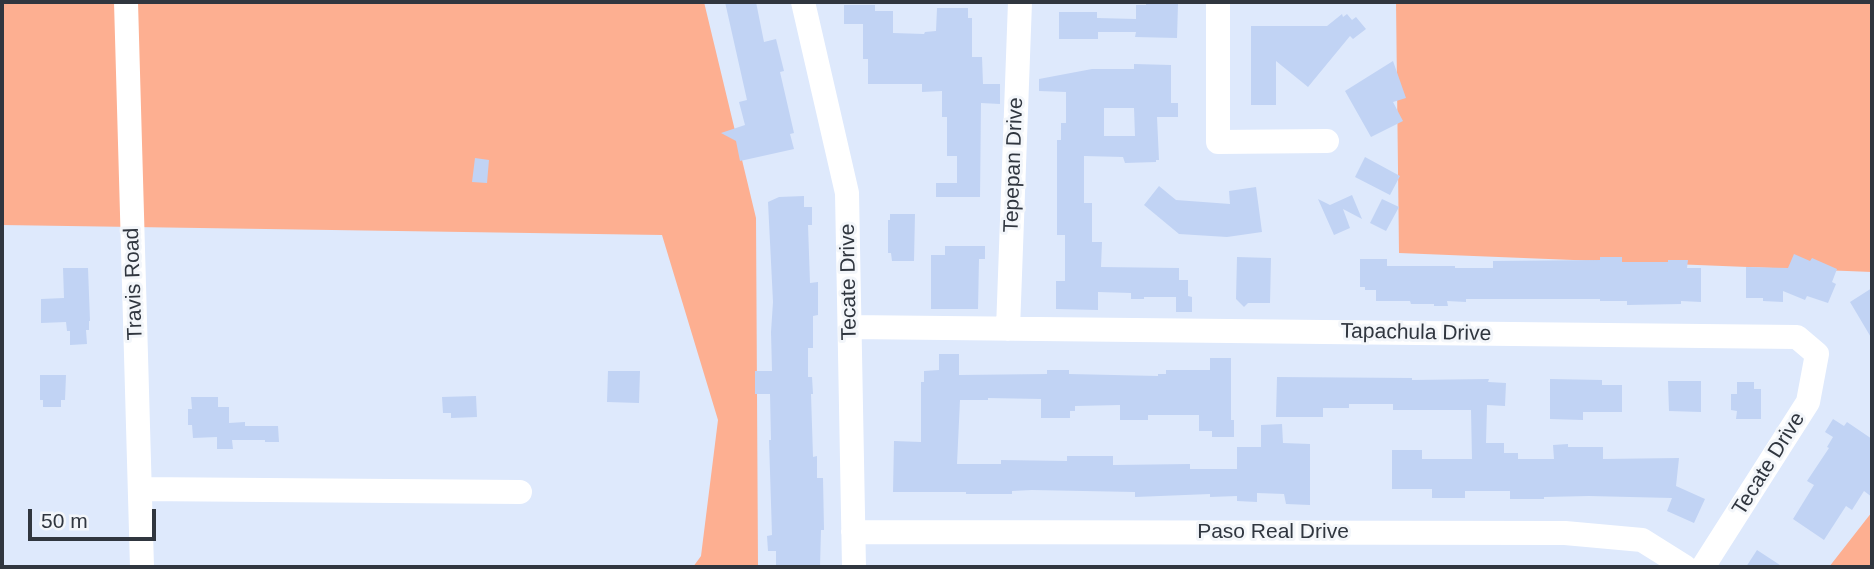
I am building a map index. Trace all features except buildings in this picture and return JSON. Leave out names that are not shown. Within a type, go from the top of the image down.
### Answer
[{"type":"street","name":"Travis Road","points":[[126,2],[142,567]]},
{"type":"street","name":"Tecate Drive","points":[[803,2],[847,193],[854,567]]},
{"type":"street","name":"Tepepan Drive","points":[[1008,329],[1020,2]]},
{"type":"street","points":[[1218,2],[1218,142],[1327,141]]},
{"type":"street","name":"Tapachula Drive","points":[[850,327],[1797,337],[1817,354]]},
{"type":"street","name":"Tecate Drive","points":[[1703,567],[1808,402],[1817,354]]},
{"type":"street","points":[[140,489],[520,492]]},
{"type":"street","name":"Paso Real Drive","points":[[853,532],[1565,533],[1642,540],[1685,567]]},
{"type":"shaded area","points":[[2,2],[704,2],[756,218],[758,567],[693,567],[701,556],[718,420],[662,235],[2,225]]},
{"type":"shaded area","points":[[1396,2],[1872,2],[1872,272],[1399,253]]},
{"type":"shaded area","points":[[1872,512],[1872,567],[1829,567]]}]
